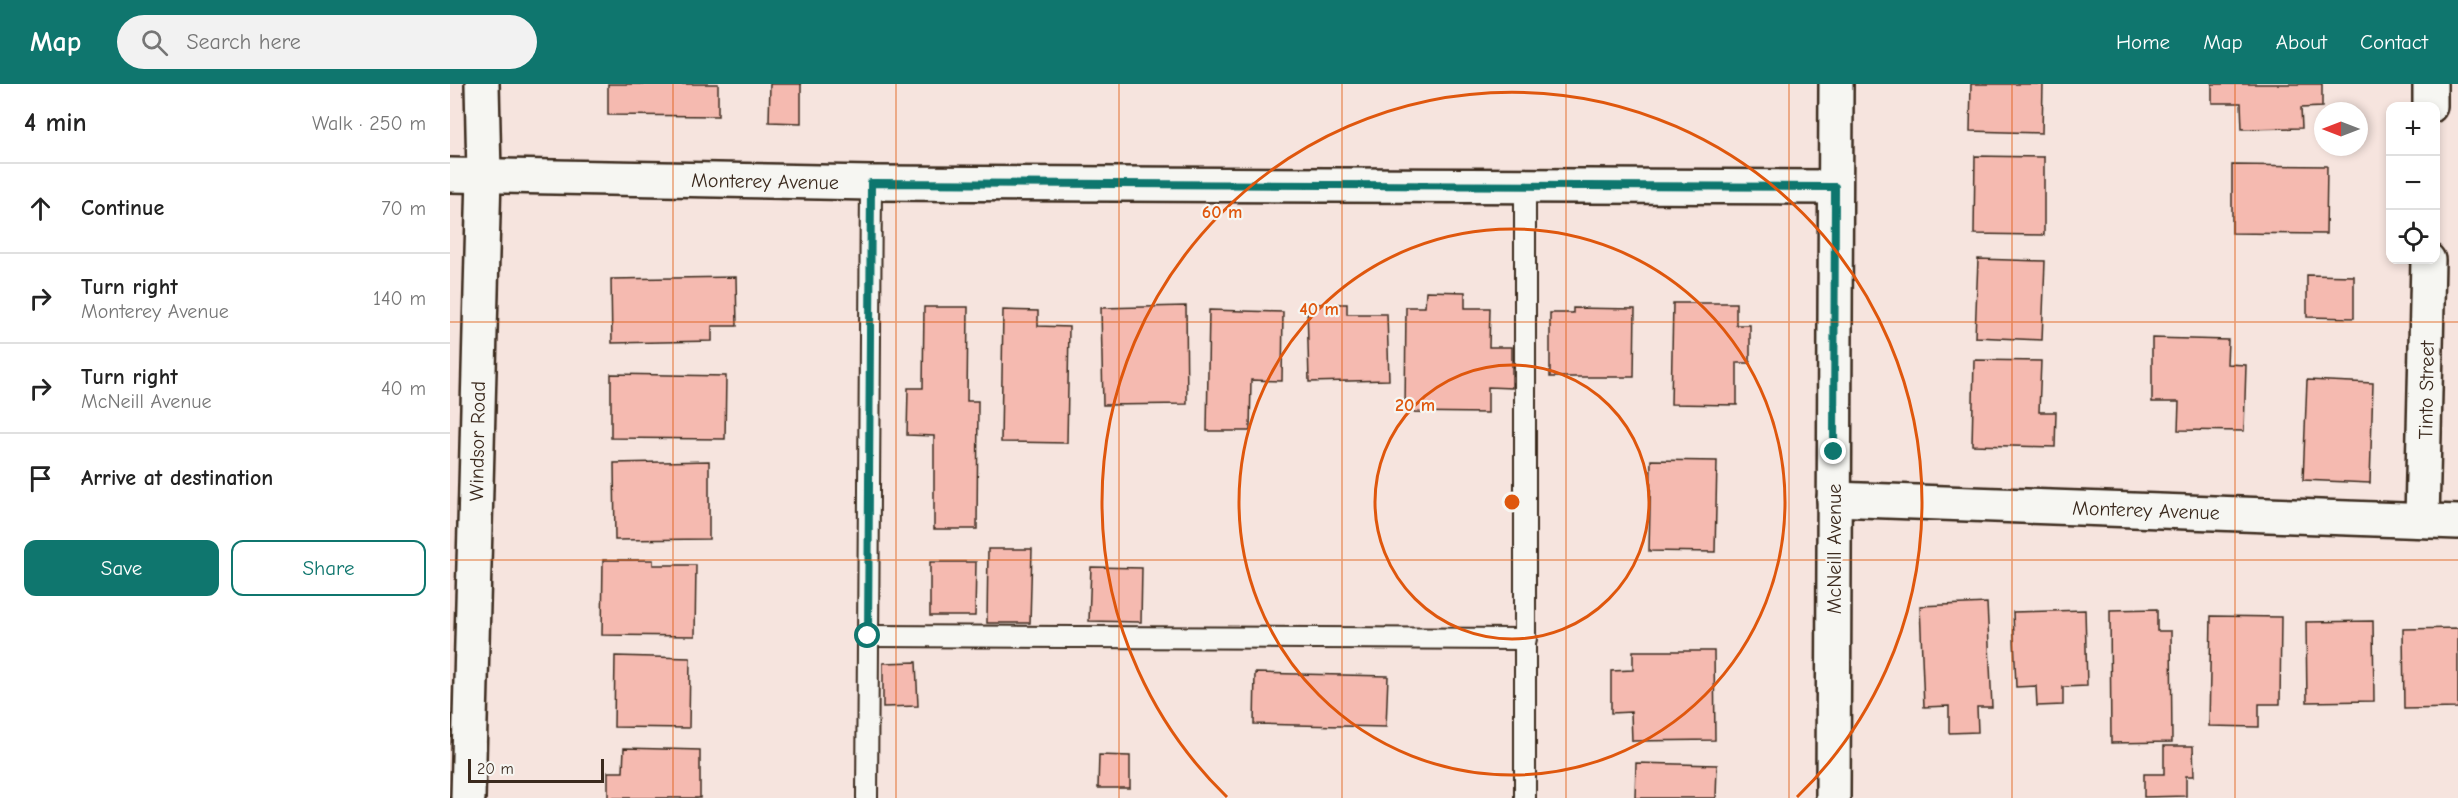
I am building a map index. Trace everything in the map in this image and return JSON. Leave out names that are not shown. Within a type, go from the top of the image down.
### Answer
[{"type":"street","name":"Windsor Road","points":[[468,798],[484,175],[482,84]]},
{"type":"street","name":"McNeill Avenue","points":[[1833,798],[1836,84]]},
{"type":"street","points":[[2430,84],[2430,102]]},
{"type":"street","name":"Monterey Avenue","points":[[450,175],[871,183],[1835,187]]},
{"type":"street","name":"Tinto Street","points":[[2422,520],[2428,264]]},
{"type":"street","name":"Monterey Avenue","points":[[1834,499],[2458,522]]},
{"type":"lane","points":[[867,798],[871,183]]},
{"type":"lane","points":[[1525,186],[1525,798]]},
{"type":"lane","points":[[868,636],[1526,639]]},
{"type":"building","points":[[608,84],[718,84],[718,116],[608,115]]},
{"type":"building","points":[[770,84],[801,84],[801,123],[769,122]]},
{"type":"building","points":[[1971,84],[2043,84],[2042,133],[1970,131]]},
{"type":"building","points":[[2212,84],[2322,84],[2322,102],[2314,102],[2314,107],[2301,108],[2302,128],[2242,129],[2241,103],[2212,103]]},
{"type":"building","points":[[1975,156],[2044,157],[2044,235],[1974,234]]},
{"type":"building","points":[[2232,165],[2327,166],[2326,234],[2232,233]]},
{"type":"building","points":[[1978,259],[2045,261],[2042,340],[1975,337]]},
{"type":"building","points":[[2307,275],[2354,276],[2354,318],[2307,317]]},
{"type":"building","points":[[736,277],[737,326],[712,326],[712,341],[612,343],[611,279]]},
{"type":"building","points":[[1426,291],[1465,292],[1465,308],[1490,308],[1489,347],[1512,347],[1512,388],[1488,387],[1488,413],[1405,412],[1406,307],[1425,307]]},
{"type":"building","points":[[1673,303],[1736,303],[1736,325],[1750,325],[1750,363],[1737,363],[1737,405],[1671,404]]},
{"type":"building","points":[[1307,304],[1347,304],[1347,314],[1387,314],[1389,380],[1309,382]]},
{"type":"building","points":[[1186,306],[1187,404],[1103,405],[1101,308]]},
{"type":"building","points":[[924,307],[968,307],[967,401],[978,401],[977,529],[934,529],[934,436],[907,435],[908,388],[923,388]]},
{"type":"building","points":[[1573,308],[1635,309],[1634,377],[1550,377],[1550,313],[1573,313]]},
{"type":"building","points":[[1003,310],[1038,311],[1038,326],[1069,327],[1067,443],[1001,442]]},
{"type":"building","points":[[1209,310],[1283,312],[1282,381],[1251,380],[1250,431],[1207,431]]},
{"type":"building","points":[[2152,338],[2228,340],[2227,364],[2246,365],[2244,431],[2178,430],[2179,402],[2152,402]]},
{"type":"building","points":[[1974,360],[2041,361],[2039,412],[2056,412],[2055,447],[1972,445]]},
{"type":"building","points":[[611,374],[726,376],[725,439],[611,438]]},
{"type":"building","points":[[2307,380],[2373,383],[2370,483],[2303,480]]},
{"type":"building","points":[[1651,460],[1717,461],[1715,552],[1649,551]]},
{"type":"building","points":[[709,461],[709,539],[615,540],[614,463]]},
{"type":"building","points":[[988,549],[1032,549],[1030,623],[987,623]]},
{"type":"building","points":[[603,560],[653,560],[653,565],[696,565],[695,636],[602,635]]},
{"type":"building","points":[[930,562],[976,562],[975,616],[930,616]]},
{"type":"building","points":[[1091,567],[1142,568],[1141,622],[1089,621]]},
{"type":"building","points":[[1987,603],[1992,707],[1977,707],[1978,732],[1949,733],[1949,706],[1924,707],[1920,606]]},
{"type":"building","points":[[2157,609],[2157,631],[2171,631],[2172,742],[2111,743],[2110,610]]},
{"type":"building","points":[[2085,610],[2087,686],[2063,687],[2063,705],[2037,706],[2036,686],[2016,687],[2013,612]]},
{"type":"building","points":[[2211,616],[2281,617],[2280,704],[2259,704],[2259,727],[2209,726]]},
{"type":"building","points":[[2373,621],[2374,701],[2307,702],[2306,622]]},
{"type":"building","points":[[2458,628],[2458,708],[2404,709],[2403,629]]},
{"type":"building","points":[[1633,651],[1714,651],[1715,740],[1632,741],[1631,712],[1611,713],[1611,671],[1633,670]]},
{"type":"building","points":[[615,656],[690,658],[689,728],[614,727]]},
{"type":"building","points":[[916,662],[918,706],[883,707],[883,663]]},
{"type":"building","points":[[1255,673],[1388,676],[1386,727],[1254,724]]},
{"type":"building","points":[[2164,746],[2193,746],[2194,776],[2186,776],[2186,796],[2144,797],[2144,774],[2164,774]]},
{"type":"building","points":[[624,748],[700,750],[700,798],[608,798],[608,772],[623,772]]},
{"type":"building","points":[[1099,755],[1130,756],[1130,788],[1098,788]]},
{"type":"building","points":[[1636,763],[1717,765],[1716,798],[1635,798]]},
{"type":"route","points":[[868,636],[871,183],[1835,187],[1834,452]]}]
